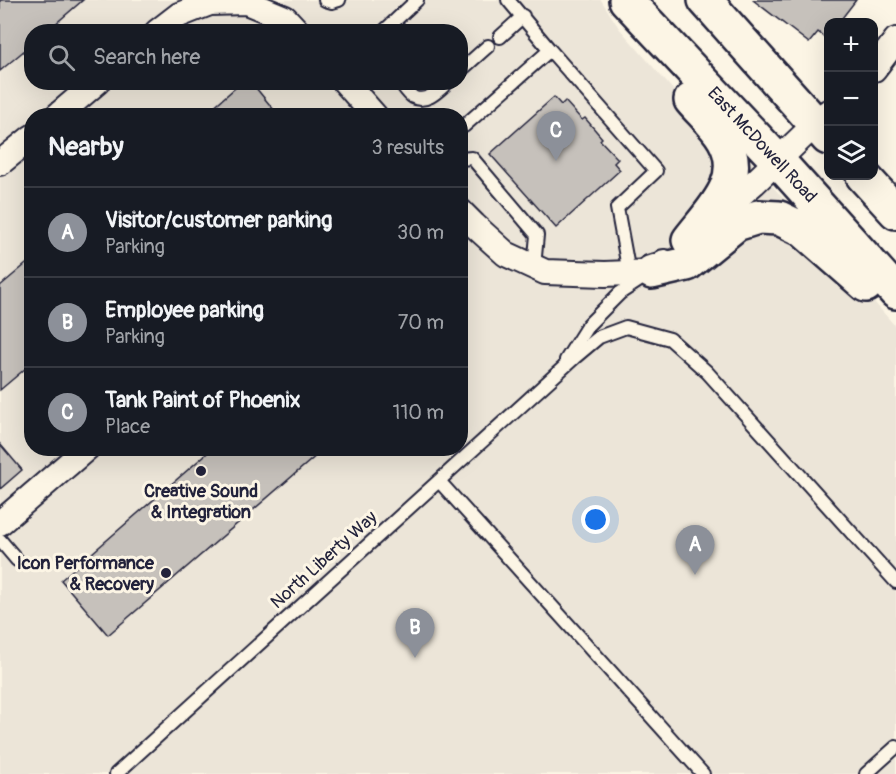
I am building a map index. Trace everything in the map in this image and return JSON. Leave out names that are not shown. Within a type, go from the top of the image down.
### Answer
[{"type":"main road","points":[[705,0],[824,125]]},
{"type":"main road","points":[[636,10],[655,60],[716,128],[724,139],[730,155],[732,170],[727,189],[689,240]]},
{"type":"main road","name":"East McDowell Road","points":[[636,10],[778,161],[896,292]]},
{"type":"main road","points":[[867,180],[896,212]]},
{"type":"main road","points":[[641,273],[687,264],[736,224],[759,217],[779,218],[802,229],[896,311]]},
{"type":"street","points":[[167,24],[179,15],[210,3],[246,2],[257,3],[285,18],[291,24]]},
{"type":"street","points":[[878,63],[896,40]]},
{"type":"street","points":[[66,108],[88,90]]},
{"type":"street","points":[[352,90],[368,108]]},
{"type":"street","points":[[468,219],[506,254],[545,272],[641,273],[689,240],[778,161],[824,125]]},
{"type":"street","points":[[0,164],[24,144]]},
{"type":"street","points":[[0,523],[78,456]]},
{"type":"lane","points":[[325,0],[332,2],[339,0]]},
{"type":"lane","points":[[391,24],[417,0]]},
{"type":"lane","points":[[508,0],[656,171],[616,208],[641,273]]},
{"type":"lane","points":[[500,37],[523,16]]},
{"type":"lane","points":[[468,64],[488,46]]},
{"type":"lane","points":[[468,122],[550,50]]},
{"type":"lane","points":[[407,90],[413,97],[422,99],[433,96],[439,90]]},
{"type":"lane","points":[[468,158],[472,158],[537,235],[534,267]]},
{"type":"lane","name":"North Liberty Way","points":[[557,374],[588,325],[641,273]]},
{"type":"lane","name":"North Liberty Way","points":[[468,455],[599,337],[627,327],[670,339],[707,372],[896,582]]},
{"type":"lane","name":"North Liberty Way","points":[[116,774],[467,456]]},
{"type":"lane","points":[[439,481],[703,774]]},
{"type":"lane","points":[[0,540],[17,560]]},
{"type":"lane","points":[[866,774],[896,747]]},
{"type":"shaded area","points":[[0,0],[601,0],[619,28],[717,140],[746,156],[896,327],[896,774],[0,774]]},
{"type":"building","points":[[0,0],[83,0],[55,24],[24,24],[24,51],[0,71]]},
{"type":"building","points":[[753,0],[856,0],[842,18],[824,18],[824,37],[818,32],[809,43]]},
{"type":"building","points":[[233,90],[258,90],[272,108],[212,108]]},
{"type":"building","points":[[554,97],[561,105],[565,101],[582,120],[585,118],[602,138],[600,140],[618,159],[614,163],[620,170],[556,228],[490,154]]},
{"type":"building","points":[[24,266],[24,370],[0,390],[0,286]]},
{"type":"building","points":[[0,444],[22,470],[0,489]]},
{"type":"building","points":[[204,456],[316,456],[108,635],[61,580]]},
{"type":"place","name":"Tank Paint of Phoenix","points":[[556,161]]},
{"type":"place","name":"Creative Sound & Integration","points":[[201,471]]},
{"type":"place","name":"Icon Performance & Recovery","points":[[166,573]]},
{"type":"place","name":"Visitor/customer parking","points":[[695,575]]},
{"type":"place","name":"Employee parking","points":[[415,658]]}]
